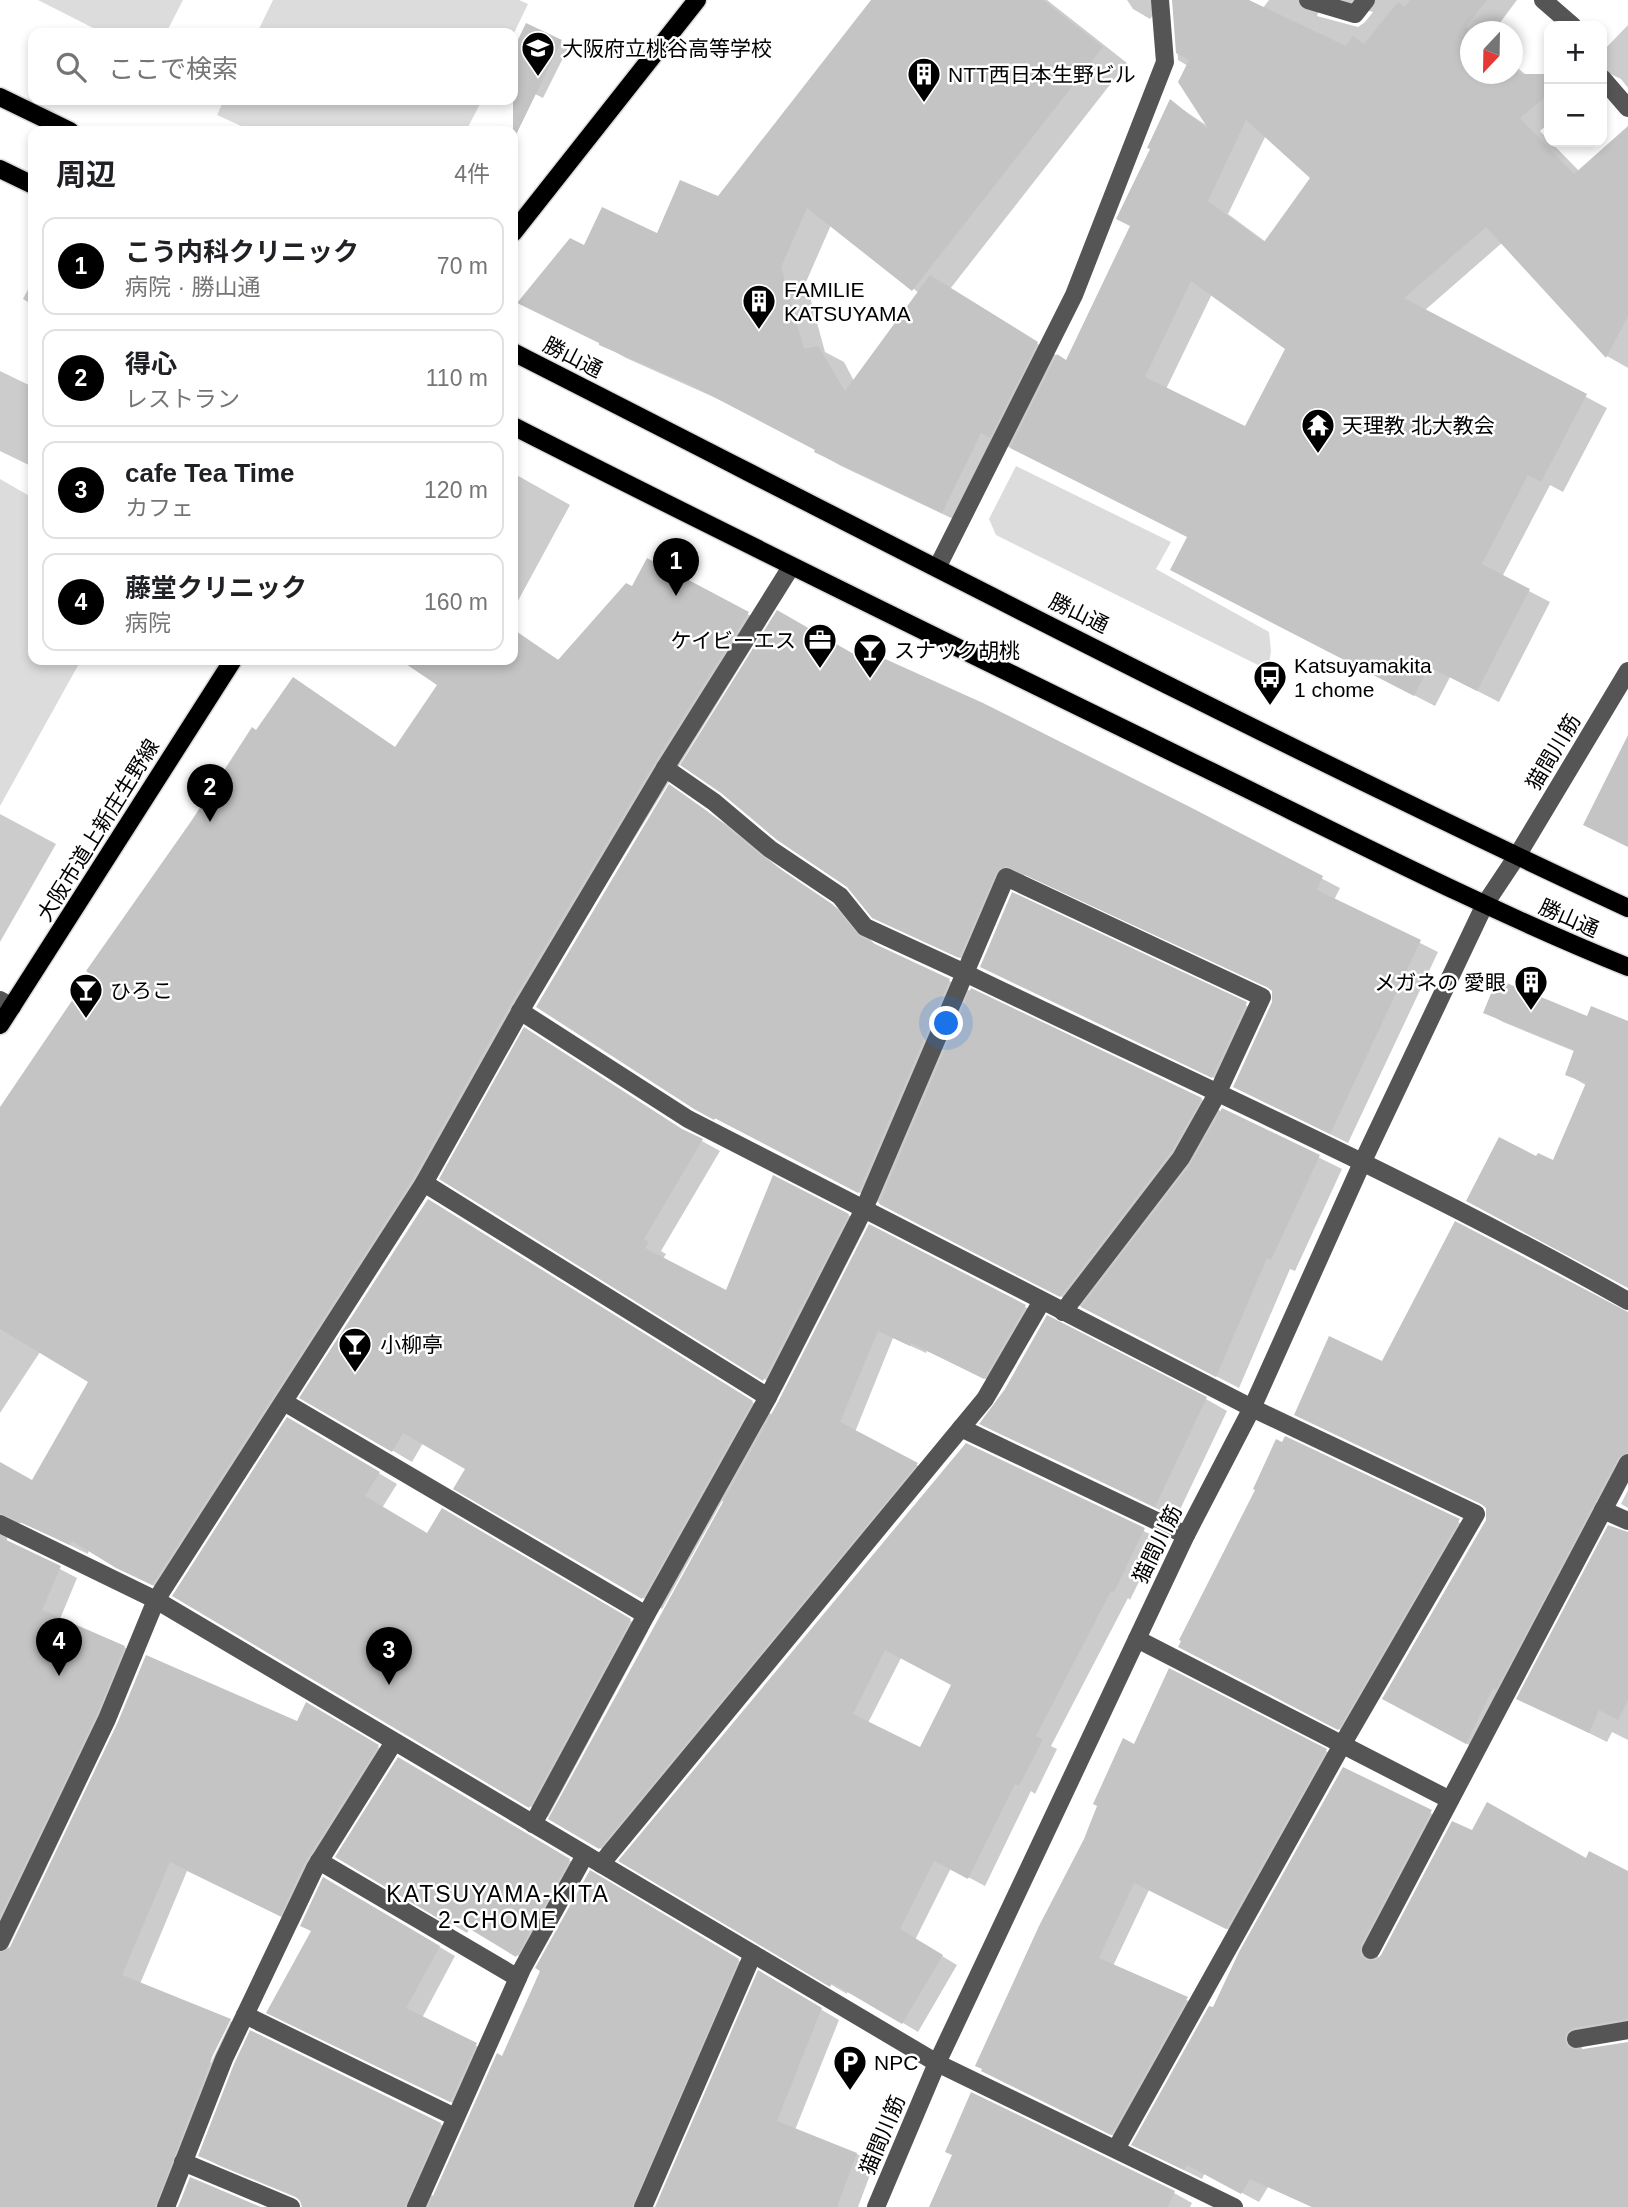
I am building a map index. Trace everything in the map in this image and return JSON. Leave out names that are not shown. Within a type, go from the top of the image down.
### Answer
[{"type":"main road","points":[[518,227],[697,0]]},
{"type":"main road","points":[[0,97],[60,126]]},
{"type":"main road","points":[[0,169],[28,183]]},
{"type":"main road","name":"勝山通","points":[[518,355],[937,568],[1517,856],[1628,908]]},
{"type":"main road","name":"勝山通","points":[[518,429],[790,567],[1485,904],[1559,939],[1628,967]]},
{"type":"main road","name":"大阪市道上新庄生野線","points":[[0,1025],[6,1003],[230,665]]},
{"type":"street","points":[[937,568],[1079,282],[1165,62],[1160,0]]},
{"type":"street","points":[[1308,0],[1355,14],[1366,0]]},
{"type":"street","points":[[1543,0],[1567,21]]},
{"type":"street","points":[[1607,84],[1628,108]]},
{"type":"street","points":[[0,1942],[107,1719],[156,1600],[424,1183],[520,1012],[665,768],[790,567]]},
{"type":"street","name":"猫間川筋","points":[[876,2207],[937,2063],[1186,1535],[1252,1408],[1362,1163],[1485,904],[1517,856],[1628,671]]},
{"type":"street","points":[[1611,699],[1628,707]]},
{"type":"street","points":[[665,768],[714,802],[770,849],[840,896],[865,927],[1362,1163],[1553,1258],[1628,1301]]},
{"type":"street","points":[[533,1824],[768,1397],[864,1209],[1006,877],[1262,997],[1217,1094],[1181,1158],[1063,1312]]},
{"type":"street","points":[[520,1012],[688,1119],[1252,1408],[1476,1514],[1342,1745],[1116,2149]]},
{"type":"street","points":[[424,1183],[768,1397]]},
{"type":"street","points":[[601,1864],[985,1399],[1042,1301]]},
{"type":"street","points":[[284,1402],[646,1615]]},
{"type":"street","points":[[961,1428],[1186,1535]]},
{"type":"street","points":[[1371,1950],[1628,1463]]},
{"type":"street","points":[[1603,1510],[1628,1521]]},
{"type":"street","points":[[0,1524],[156,1600],[937,2063],[1234,2207]]},
{"type":"street","points":[[1137,1639],[1450,1800]]},
{"type":"street","points":[[166,2207],[224,2059],[319,1861],[394,1742]]},
{"type":"street","points":[[416,2207],[518,1978],[585,1854]]},
{"type":"street","points":[[319,1861],[518,1978]]},
{"type":"street","points":[[643,2207],[752,1954]]},
{"type":"street","points":[[245,2015],[455,2117]]},
{"type":"street","points":[[1576,2039],[1628,2030]]},
{"type":"street","points":[[183,2162],[291,2207]]},
{"type":"shaded area","points":[[38,0],[183,0],[169,28],[93,28]]},
{"type":"shaded area","points":[[273,0],[519,0],[528,4],[516,28],[259,28]]},
{"type":"shaded area","points":[[222,105],[479,105],[469,126],[241,126],[217,115]]},
{"type":"shaded area","points":[[1016,466],[1171,542],[1156,569],[1269,632],[1271,651],[1268,670],[996,535],[989,519]]},
{"type":"shaded area","points":[[0,479],[28,495],[28,665],[78,665],[0,806]]},
{"type":"building","points":[[871,0],[1043,0],[1103,47],[912,291],[807,208],[781,267],[804,349],[818,346],[845,391],[930,275],[1038,342],[990,438],[981,433],[942,513],[814,452],[815,450],[691,385],[599,345],[518,303],[570,238],[584,245],[602,207],[657,233],[680,180],[718,196]]},
{"type":"building","name":"天理教 北大教会","points":[[1172,0],[1249,0],[1346,46],[1353,36],[1364,44],[1398,2],[1405,7],[1410,0],[1487,0],[1470,21],[1460,21],[1460,84],[1523,84],[1523,74],[1544,74],[1544,98],[1520,118],[1544,143],[1544,147],[1548,147],[1574,174],[1628,126],[1628,316],[1606,358],[1486,227],[1404,298],[1587,394],[1541,482],[1528,475],[1482,564],[1530,589],[1477,691],[1429,667],[1414,696],[1170,570],[1187,537],[1010,448],[1057,354],[1066,360],[1130,226],[1116,219],[1150,149],[1147,148],[1170,99],[1209,130],[1178,82],[1189,60],[1176,53]],"holes":[[[1246,120],[1310,178],[1264,242],[1208,201]],[[1191,281],[1285,349],[1245,426],[1145,377]]]},
{"type":"building","points":[[526,23],[562,40],[518,131],[518,126],[513,126],[513,105],[518,105],[518,40]]},
{"type":"building","points":[[647,558],[749,612],[655,762],[510,1005],[414,1177],[152,1585],[116,1568],[72,1541],[70,1545],[0,1513],[0,1462],[32,1480],[88,1382],[0,1329],[0,1107],[90,974],[86,971],[192,820],[252,727],[256,730],[293,677],[395,747],[437,685],[407,665],[518,665],[518,632],[558,660],[626,583],[632,586]]},
{"type":"building","points":[[777,610],[859,657],[863,649],[983,703],[1190,807],[1323,876],[1317,890],[1421,940],[1330,1134],[1233,1087],[1272,1002],[1272,991],[1267,987],[1006,866],[996,873],[959,958],[872,918],[847,887],[777,840],[721,793],[680,765]]},
{"type":"building","points":[[1628,735],[1628,847],[1583,825]]},
{"type":"building","points":[[669,784],[764,858],[832,904],[860,937],[950,979],[858,1193],[694,1109],[536,1007]]},
{"type":"building","points":[[1012,892],[1247,1002],[1212,1078],[980,967]]},
{"type":"building","points":[[1497,979],[1587,1016],[1591,1006],[1628,1021],[1628,1288],[1466,1201],[1499,1137],[1536,1156],[1538,1153],[1553,1160],[1586,1083],[1565,1075],[1574,1050],[1483,1013]]},
{"type":"building","points":[[971,988],[1202,1098],[1171,1152],[1060,1297],[879,1204]]},
{"type":"building","points":[[524,1027],[682,1129],[703,1139],[644,1239],[649,1242],[645,1248],[726,1290],[773,1175],[849,1214],[763,1381],[439,1179]]},
{"type":"building","points":[[1222,1108],[1320,1155],[1271,1260],[1267,1258],[1216,1377],[1081,1307],[1190,1165]]},
{"type":"building","points":[[428,1199],[753,1401],[642,1599],[453,1489],[465,1469],[403,1433],[392,1452],[299,1398]]},
{"type":"building","points":[[1455,1221],[1628,1312],[1628,1452],[1618,1458],[1496,1690],[1493,1688],[1466,1744],[1382,1699],[1486,1520],[1486,1508],[1294,1415],[1329,1336],[1382,1361]]},
{"type":"building","points":[[869,1224],[1026,1305],[984,1379],[911,1343],[910,1346],[878,1331],[840,1422],[918,1463],[599,1849],[548,1819],[778,1402]]},
{"type":"building","points":[[1047,1315],[1207,1397],[1155,1507],[979,1424],[1005,1389]]},
{"type":"building","points":[[287,1417],[380,1472],[365,1496],[427,1533],[442,1508],[631,1619],[529,1808],[172,1596]]},
{"type":"building","points":[[1285,1436],[1460,1519],[1338,1730],[1178,1647],[1181,1641],[1179,1640],[1255,1490],[1253,1489],[1276,1439],[1282,1442]]},
{"type":"building","points":[[966,1443],[1145,1528],[1114,1592],[1111,1591],[1036,1736],[1043,1739],[1019,1786],[1015,1784],[968,1879],[934,1861],[900,1929],[943,1955],[902,2024],[832,1983],[830,1987],[618,1861]],"holes":[[[885,1650],[951,1685],[920,1747],[853,1714]]]},
{"type":"building","points":[[1608,1525],[1628,1532],[1628,1700],[1618,1720],[1599,1710],[1589,1733],[1516,1699]]},
{"type":"building","points":[[0,1537],[61,1566],[42,1610],[125,1646],[97,1714],[0,1916]]},
{"type":"building","points":[[146,1655],[297,1721],[306,1702],[379,1745],[305,1862],[280,1916],[170,1862],[122,1975],[231,2019],[213,2055],[155,2207],[0,2207],[0,1953],[10,1947],[117,1724]]},
{"type":"building","points":[[1169,1668],[1327,1749],[1226,1929],[1134,1883],[1099,1958],[1188,1997],[1111,2135],[975,2066],[1039,1926],[1084,1839],[1097,1806],[1093,1804],[1123,1738],[1134,1744]]},
{"type":"building","points":[[398,1757],[570,1859],[516,1957],[455,1920],[451,1926],[335,1857]]},
{"type":"building","points":[[1343,1767],[1432,1810],[1361,1945],[1361,1955],[1366,1960],[1376,1960],[1381,1955],[1452,1821],[1472,1830],[1487,1802],[1586,1858],[1589,1851],[1628,1871],[1628,2019],[1573,2028],[1566,2034],[1565,2040],[1568,2047],[1577,2050],[1628,2042],[1628,2207],[1312,2207],[1250,2179],[1241,2194],[1187,2165],[1184,2170],[1131,2145],[1209,2006],[1213,2007],[1239,1952]]},
{"type":"building","points":[[590,1870],[739,1959],[632,2207],[428,2207],[497,2053],[502,2056],[540,1971],[535,1968]]},
{"type":"building","points":[[323,1877],[440,1946],[406,2008],[477,2043],[450,2102],[266,2013],[311,1931],[300,1926]]},
{"type":"building","points":[[758,1970],[822,2008],[777,2121],[857,2153],[837,2207],[655,2207]]},
{"type":"building","points":[[250,2030],[441,2123],[405,2207],[302,2207],[295,2196],[198,2156]]},
{"type":"building","points":[[971,2092],[1175,2191],[1168,2207],[929,2207],[952,2155],[945,2152]]},
{"type":"building","points":[[190,2177],[261,2207],[178,2207]]},
{"type":"place","name":"大阪府立桃谷高等学校","points":[[538,78]]},
{"type":"place","name":"NTT西日本生野ビル","points":[[924,104]]},
{"type":"place","name":"FAMILIE KATSUYAMA","points":[[759,331]]},
{"type":"place","name":"天理教 北大教会","points":[[1318,455]]},
{"type":"place","name":"こう内科クリニック","points":[[676,596]]},
{"type":"place","name":"ケイビーエス","points":[[820,670]]},
{"type":"place","name":"スナック胡桃","points":[[870,680]]},
{"type":"place","name":"Katsuyamakita 1 chome","points":[[1270,707]]},
{"type":"place","name":"得心","points":[[210,822]]},
{"type":"place","name":"メガネの 愛眼","points":[[1531,1012]]},
{"type":"place","name":"ひろこ","points":[[86,1020]]},
{"type":"place","name":"小柳亭","points":[[355,1374]]},
{"type":"place","name":"藤堂クリニック","points":[[59,1676]]},
{"type":"place","name":"cafe Tea Time","points":[[389,1685]]},
{"type":"place","name":"NPC","points":[[850,2092]]},
{"type":"district","name":"KATSUYAMA-KITA 2-CHOME","points":[[498,1907]]}]
